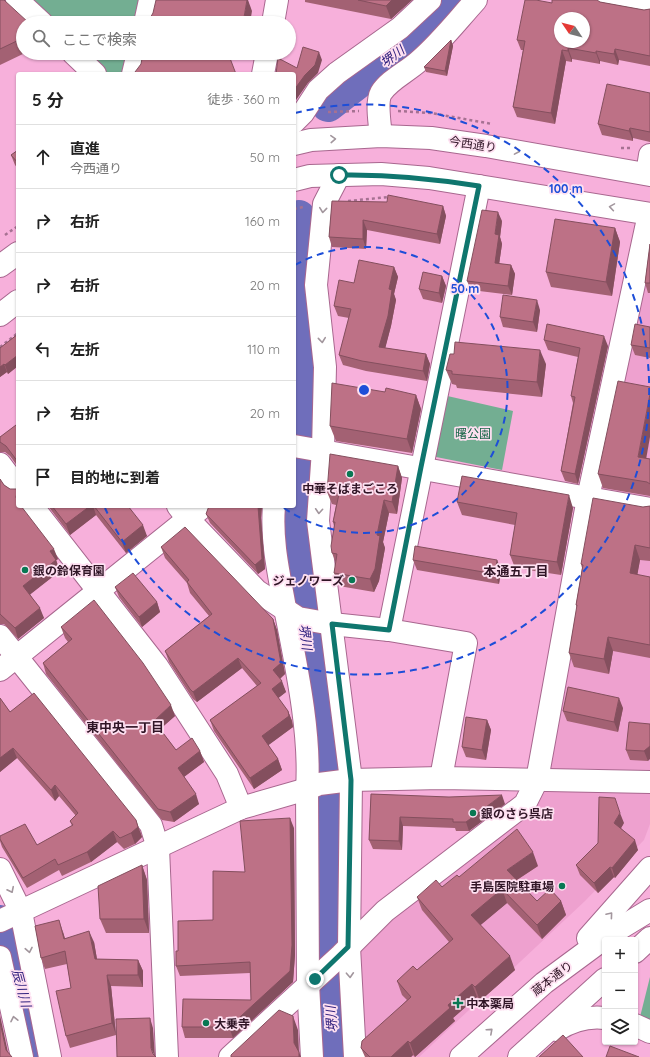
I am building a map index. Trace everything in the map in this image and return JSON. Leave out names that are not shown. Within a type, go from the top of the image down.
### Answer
[{"type":"street","points":[[17,0],[34,16]]},
{"type":"street","points":[[147,16],[150,0]]},
{"type":"street","points":[[274,16],[277,0]]},
{"type":"street","points":[[296,120],[303,113],[318,90],[337,73],[400,28],[430,0]]},
{"type":"street","points":[[381,136],[379,110],[380,94],[389,84],[418,62],[444,37],[476,0]]},
{"type":"street","points":[[606,0],[650,8]]},
{"type":"street","points":[[80,60],[93,72]]},
{"type":"street","points":[[133,72],[136,60]]},
{"type":"street","points":[[263,72],[266,60]]},
{"type":"street","name":"今西通り","points":[[296,144],[311,140],[381,136],[431,138],[649,168]]},
{"type":"street","points":[[230,1057],[345,951],[385,911],[525,804],[537,780],[588,498],[649,214],[429,178],[381,174],[310,176],[296,180]]},
{"type":"street","points":[[339,175],[324,204],[316,285],[324,367],[309,449],[318,521],[327,623],[347,781],[345,951],[355,1057]]},
{"type":"street","points":[[389,630],[479,186]]},
{"type":"street","points":[[0,266],[16,254]]},
{"type":"street","points":[[0,315],[16,303]]},
{"type":"street","points":[[309,449],[421,467],[650,509]]},
{"type":"street","points":[[0,464],[16,485]]},
{"type":"street","points":[[34,508],[157,666],[227,774],[241,808]]},
{"type":"street","points":[[274,508],[274,554],[292,614],[308,756],[313,786],[311,981],[312,1057]]},
{"type":"street","points":[[8,664],[98,591],[190,510],[257,591],[292,614],[327,623],[389,630],[466,643],[442,778]]},
{"type":"street","points":[[0,636],[8,664],[151,825],[158,848],[167,1057]]},
{"type":"street","points":[[0,921],[241,808],[313,786],[347,781],[442,778],[650,782]]},
{"type":"street","points":[[544,983],[601,926],[650,868]]},
{"type":"street","points":[[0,869],[21,912],[50,1057]]},
{"type":"street","name":"蔵本通り","points":[[461,1057],[544,983],[609,935],[650,910]]},
{"type":"street","points":[[638,949],[650,938]]},
{"type":"street","points":[[0,957],[22,1057]]},
{"type":"street","points":[[527,1050],[602,982]]},
{"type":"street","points":[[527,1050],[569,1022],[595,1017],[602,1018]]},
{"type":"street","points":[[638,1026],[650,1032]]},
{"type":"path","points":[[0,239],[16,227]]},
{"type":"path","points":[[0,347],[16,335]]},
{"type":"shaded area","points":[[650,246],[650,824],[644,840],[585,901],[419,1057],[365,1057],[353,948],[536,802]]},
{"type":"green space","points":[[26,0],[143,0],[140,16],[43,16]]},
{"type":"green space","points":[[89,60],[129,60],[126,72],[102,72]]},
{"type":"green space","name":"曙公園","points":[[443,395],[513,411],[502,470],[431,456]]},
{"type":"green space","points":[[650,977],[650,1024],[640,1017]]},
{"type":"building","points":[[0,0],[4,0],[21,16],[16,16],[16,41],[0,49]]},
{"type":"building","points":[[156,0],[247,0],[244,16],[151,16]]},
{"type":"building","points":[[358,0],[392,0],[386,6]]},
{"type":"building","points":[[525,0],[536,0],[552,3],[552,0],[597,0],[600,2],[644,10],[650,9],[650,56],[615,49],[614,54],[596,51],[596,53],[568,48],[568,51],[562,50],[551,113],[513,107],[525,41],[517,40]]},
{"type":"building","points":[[451,40],[445,71],[424,67]]},
{"type":"building","points":[[303,47],[319,52],[315,65],[296,87],[296,72],[276,72],[278,60],[282,60],[297,68]]},
{"type":"building","points":[[142,60],[231,60],[235,72],[135,72],[141,64]]},
{"type":"building","points":[[607,84],[650,93],[650,132],[630,128],[629,131],[598,124]]},
{"type":"building","points":[[16,151],[16,161],[11,155]]},
{"type":"building","points":[[388,195],[443,206],[437,234],[363,220],[363,239],[329,237],[332,201],[387,202]]},
{"type":"building","points":[[482,210],[498,212],[495,234],[499,235],[495,263],[511,265],[508,286],[467,281]]},
{"type":"building","points":[[555,219],[615,228],[606,282],[546,272]]},
{"type":"building","points":[[650,244],[650,283],[645,283]]},
{"type":"building","points":[[359,260],[394,267],[389,289],[392,290],[388,316],[379,347],[426,354],[423,371],[362,361],[339,355],[351,309],[334,306],[339,280],[354,283]]},
{"type":"building","points":[[423,272],[442,276],[439,293],[419,289]]},
{"type":"building","points":[[503,295],[537,300],[533,322],[500,317]]},
{"type":"building","points":[[547,324],[604,336],[575,474],[561,471],[575,397],[571,396],[580,348],[544,340]]},
{"type":"building","points":[[635,324],[650,327],[650,348],[631,345]]},
{"type":"building","points":[[16,336],[16,357],[0,367],[0,348]]},
{"type":"building","points":[[455,342],[540,350],[537,382],[452,374],[452,371],[446,370],[450,354],[454,354]]},
{"type":"building","points":[[618,381],[650,387],[638,457],[650,459],[650,484],[647,482],[598,474]]},
{"type":"building","points":[[332,383],[385,392],[386,388],[416,395],[407,439],[330,426]]},
{"type":"building","points":[[16,425],[16,459],[6,446],[0,442],[0,437]]},
{"type":"building","points":[[330,454],[398,466],[392,502],[384,500],[377,535],[380,536],[375,569],[370,579],[334,573],[337,554],[332,553],[331,546],[335,522],[333,522],[339,494],[327,492]]},
{"type":"building","points":[[462,476],[569,495],[557,562],[510,555],[517,513],[457,502]]},
{"type":"building","points":[[0,479],[4,485],[10,489],[16,489],[16,508],[23,508],[54,549],[50,551],[56,560],[23,586],[40,608],[15,628],[0,614]]},
{"type":"building","points":[[593,498],[643,507],[650,506],[650,548],[635,545],[630,573],[650,577],[650,645],[608,637],[604,659],[569,653],[583,565],[581,564]]},
{"type":"building","points":[[54,508],[87,508],[66,524]]},
{"type":"building","points":[[96,508],[130,508],[143,525],[122,542]]},
{"type":"building","points":[[208,508],[258,508],[262,559],[255,565],[206,514]]},
{"type":"building","points":[[185,527],[273,619],[281,663],[273,670],[282,681],[272,689],[288,711],[289,716],[262,736],[278,759],[250,778],[210,720],[261,683],[238,658],[193,692],[165,651],[212,614],[187,582],[189,580],[161,547]]},
{"type":"building","points":[[415,546],[497,560],[495,574],[413,560]]},
{"type":"building","points":[[133,573],[157,602],[139,617],[115,587]]},
{"type":"building","points":[[94,600],[143,663],[171,705],[154,721],[176,750],[192,738],[200,751],[178,768],[196,794],[170,812],[158,809],[43,663],[72,639],[61,627]]},
{"type":"building","points":[[568,687],[619,698],[614,722],[563,711]]},
{"type":"building","points":[[34,693],[136,820],[138,827],[131,833],[120,838],[113,831],[87,852],[58,865],[55,859],[23,878],[0,839],[0,836],[25,824],[37,845],[73,825],[70,821],[78,813],[55,785],[51,790],[13,748],[0,758],[0,698],[10,712]]},
{"type":"building","points":[[466,717],[487,720],[482,750],[462,747]]},
{"type":"building","points":[[629,722],[650,724],[650,746],[644,751],[626,750]]},
{"type":"building","points":[[371,794],[449,797],[502,795],[466,822],[453,822],[453,819],[400,817],[399,841],[369,840]]},
{"type":"building","points":[[599,797],[615,798],[620,813],[614,823],[635,840],[612,868],[610,867],[594,883],[576,865],[598,843]]},
{"type":"building","points":[[290,818],[292,945],[290,971],[229,1027],[182,1027],[183,999],[251,1000],[250,962],[176,966],[176,951],[178,951],[178,921],[213,920],[213,871],[245,872],[240,821]]},
{"type":"building","points":[[517,829],[533,852],[507,870],[537,901],[550,889],[561,901],[537,925],[502,889],[471,915],[510,956],[475,987],[472,984],[448,1005],[450,1008],[410,1043],[408,1041],[391,1057],[370,1057],[361,1048],[362,1041],[411,997],[397,981],[413,966],[417,970],[453,939],[417,897],[436,880],[442,887],[457,875],[459,877]]},
{"type":"building","points":[[142,865],[144,919],[100,919],[98,886]]},
{"type":"building","points":[[59,920],[64,939],[89,931],[95,959],[138,960],[138,975],[107,975],[112,1023],[66,1036],[56,991],[71,988],[65,951],[41,958],[35,926]]},
{"type":"building","points":[[279,1010],[293,1016],[294,1043],[299,1052],[299,1057],[231,1057],[231,1055]]},
{"type":"building","points":[[150,1018],[151,1048],[156,1057],[117,1057],[116,1019]]},
{"type":"building","points":[[0,1022],[6,1050],[12,1057],[0,1057]]},
{"type":"building","points":[[563,1035],[583,1057],[539,1057]]},
{"type":"building","points":[[610,1046],[639,1057],[606,1057]]},
{"type":"waterway","name":"堺川","points":[[328,105],[408,43],[451,0]]},
{"type":"waterway","name":"堺川","points":[[299,217],[302,278],[312,378],[299,466],[296,527],[300,598],[313,675],[328,800],[323,879],[328,985],[335,1057]]},
{"type":"waterway","name":"辰川川","points":[[0,922],[24,983],[29,1008],[35,1057]]},
{"type":"place","name":"中華そばまごころ","points":[[350,474]]},
{"type":"place","name":"銀の鈴保育園","points":[[25,570]]},
{"type":"place","name":"ジェノワーズ","points":[[352,580]]},
{"type":"place","name":"銀のさら呉店","points":[[473,813]]},
{"type":"place","name":"手島医院駐車場","points":[[562,886]]},
{"type":"place","name":"中本薬局","points":[[458,1003]]},
{"type":"place","name":"大乗寺","points":[[206,1023]]},
{"type":"district","name":"本通五丁目","points":[[516,571]]},
{"type":"district","name":"東中央一丁目","points":[[125,727]]},
{"type":"route","points":[[315,979],[348,947],[351,780],[332,624],[389,630],[479,186],[429,178],[381,174],[339,175]]}]
